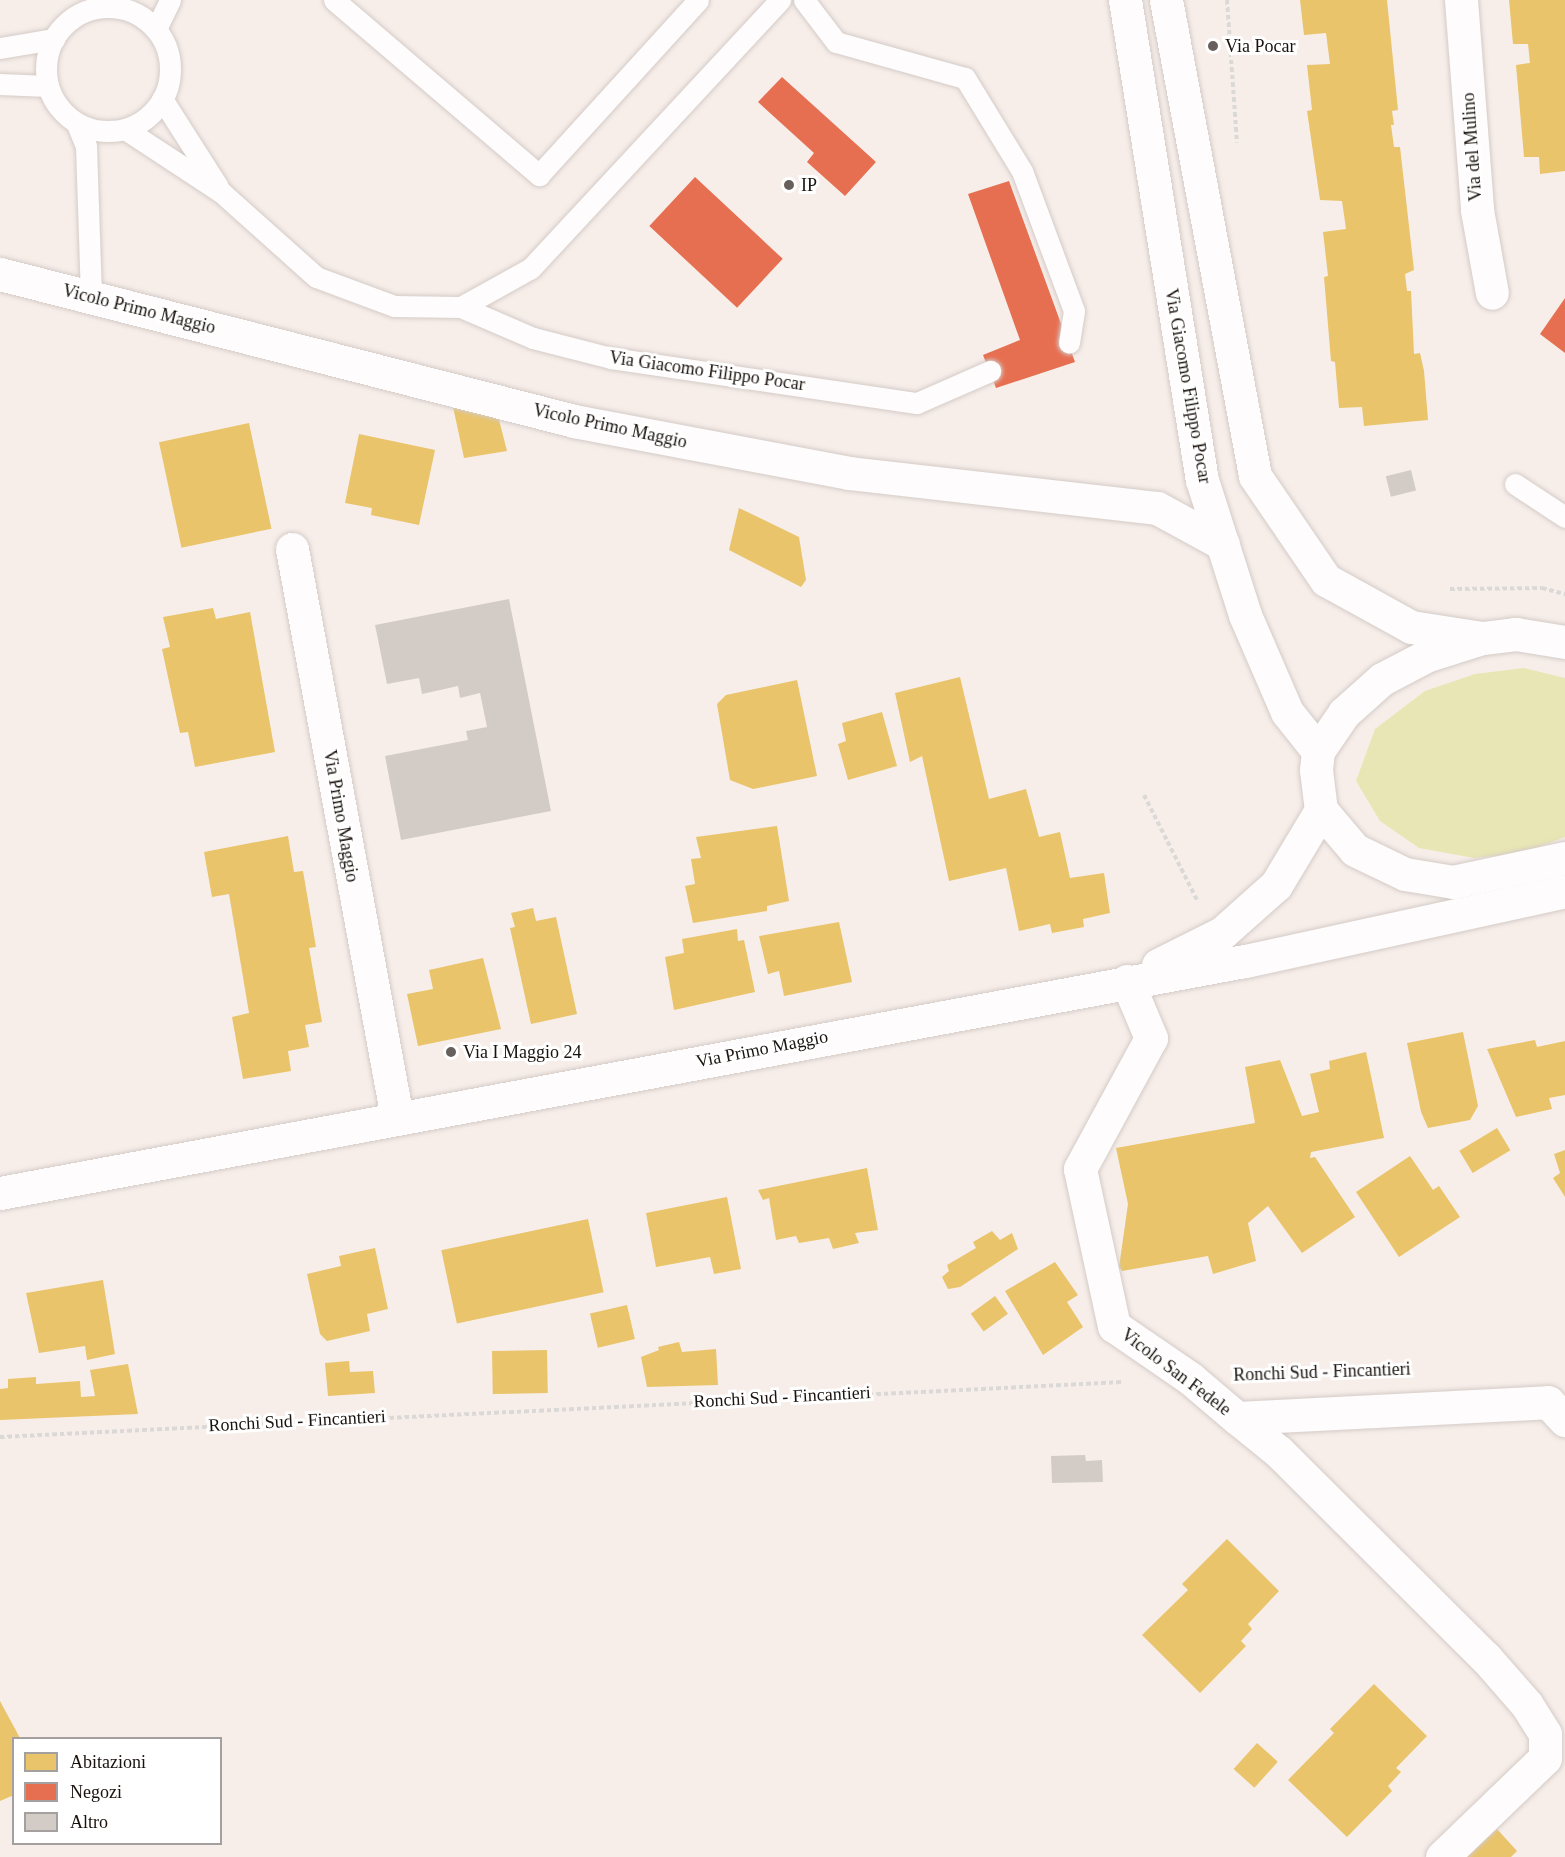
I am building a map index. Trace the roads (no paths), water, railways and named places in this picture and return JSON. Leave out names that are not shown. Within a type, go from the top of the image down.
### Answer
[{"type":"main road","name":"Via Giacomo Filippo Pocar","points":[[1125,0],[1202,480],[1245,615],[1287,712],[1318,751]]},
{"type":"main road","points":[[1166,0],[1256,476],[1326,580],[1411,627],[1482,638]]},
{"type":"main road","name":"Via del Mulino","points":[[1461,0],[1477,210],[1492,293]]},
{"type":"main road","name":"Vicolo Primo Maggio","points":[[0,274],[574,421],[849,473],[1157,508],[1223,544]]},
{"type":"main road","name":"Via Primo Maggio","points":[[292,549],[397,1118]]},
{"type":"main road","points":[[1560,869],[1453,882],[1405,874],[1355,850],[1321,810],[1318,751],[1344,713],[1382,679],[1428,655],[1482,638],[1516,634],[1565,642]]},
{"type":"main road","name":"Via Primo Maggio","points":[[1127,981],[1222,933],[1276,885],[1321,810]]},
{"type":"main road","name":"Via Primo Maggio","points":[[0,1193],[1127,981],[1245,961],[1560,869]]},
{"type":"main road","points":[[1245,961],[1266,942],[1292,931],[1393,910],[1453,882]]},
{"type":"main road","name":"Vicolo San Fedele","points":[[1127,981],[1151,1038],[1080,1168],[1114,1326],[1191,1378],[1237,1418],[1548,1402],[1565,1420]]},
{"type":"main road","points":[[1237,1418],[1279,1452],[1486,1658],[1527,1705],[1545,1734],[1545,1758],[1442,1857]]},
{"type":"lane","points":[[156,29],[170,0]]},
{"type":"lane","points":[[334,0],[539,175],[698,0]]},
{"type":"lane","name":"Via Giacomo Filippo Pocar","points":[[461,307],[531,268],[780,0]]},
{"type":"lane","points":[[804,0],[836,42],[965,78],[1022,171],[1074,311],[1069,343]]},
{"type":"lane","points":[[77,124],[109,132],[124,129],[146,118],[162,99],[169,82],[170,63],[156,29],[122,4],[80,14],[65,24],[54,39],[45,70],[54,102],[77,124],[86,146],[91,296]]},
{"type":"lane","points":[[0,48],[54,39]]},
{"type":"lane","points":[[0,84],[48,87]]},
{"type":"lane","name":"Via Giacomo Filippo Pocar","points":[[162,99],[221,192]]},
{"type":"lane","name":"Via Giacomo Filippo Pocar","points":[[124,129],[221,192],[316,277],[394,306],[461,307],[533,338],[611,358],[917,403],[990,371]]},
{"type":"lane","points":[[1515,484],[1565,517]]},
{"type":"place","name":"Via Pocar","points":[[1213,46]]},
{"type":"place","name":"IP","points":[[789,185]]},
{"type":"place","name":"Via I Maggio 24","points":[[451,1052]]}]
